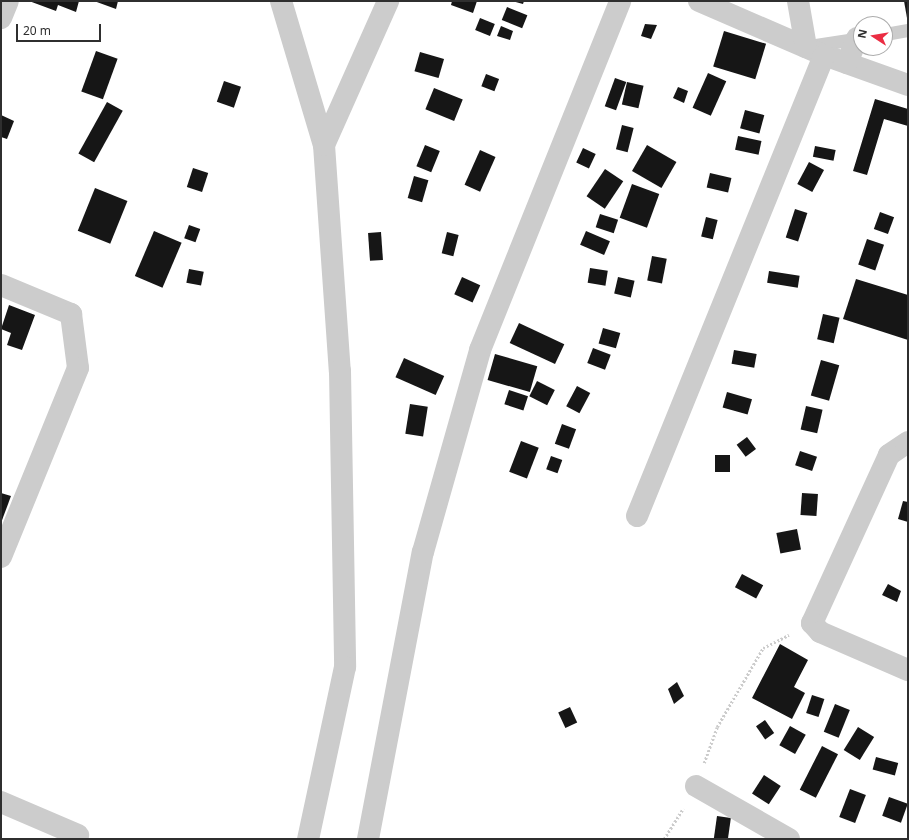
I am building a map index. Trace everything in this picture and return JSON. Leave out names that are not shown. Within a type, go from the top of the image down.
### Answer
[{"type":"street","points":[[1,18],[8,1]]},
{"type":"street","points":[[281,1],[324,145],[340,371],[345,667],[308,839]]},
{"type":"street","points":[[324,145],[388,1]]},
{"type":"street","points":[[368,839],[424,552],[480,350],[620,1]]},
{"type":"street","points":[[698,1],[815,51],[908,86]]},
{"type":"street","points":[[637,516],[815,51],[798,1]]},
{"type":"street","points":[[847,63],[853,50]]},
{"type":"street","points":[[1,285],[72,314],[78,368],[1,557]]},
{"type":"street","points":[[908,442],[889,455],[812,622],[820,632],[908,670]]},
{"type":"street","points":[[696,786],[789,839]]},
{"type":"street","points":[[1,802],[78,836]]},
{"type":"lane","points":[[893,33],[908,30]]},
{"type":"lane","points":[[815,51],[853,40]]},
{"type":"path","points":[[664,839],[696,786],[716,727],[763,648],[812,622]]},
{"type":"building","points":[[29,1],[79,1],[76,12],[58,5],[56,11]]},
{"type":"building","points":[[94,1],[118,1],[116,9]]},
{"type":"building","points":[[452,1],[477,1],[473,13],[451,5]]},
{"type":"building","points":[[512,1],[524,1],[523,4]]},
{"type":"building","points":[[904,1],[908,1],[908,18],[907,18]]},
{"type":"building","points":[[507,7],[527,15],[522,28],[502,20]]},
{"type":"building","points":[[480,18],[495,24],[490,36],[475,30]]},
{"type":"building","points":[[645,24],[657,25],[651,39],[641,36]]},
{"type":"building","points":[[501,26],[513,31],[510,40],[497,36]]},
{"type":"building","points":[[724,31],[766,44],[755,79],[713,66]]},
{"type":"building","points":[[96,51],[118,59],[103,99],[81,91]]},
{"type":"building","points":[[420,52],[444,59],[439,78],[414,71]]},
{"type":"building","points":[[708,73],[726,81],[711,116],[693,108]]},
{"type":"building","points":[[486,74],[499,79],[494,91],[481,86]]},
{"type":"building","points":[[615,78],[626,82],[616,110],[605,106]]},
{"type":"building","points":[[224,81],[241,87],[234,108],[217,102]]},
{"type":"building","points":[[627,82],[644,86],[638,108],[622,104]]},
{"type":"building","points":[[678,87],[688,91],[684,103],[673,98]]},
{"type":"building","points":[[434,88],[463,100],[454,121],[425,109]]},
{"type":"building","points":[[875,99],[908,109],[908,126],[884,119],[867,175],[853,171]]},
{"type":"building","points":[[107,102],[123,111],[94,162],[78,154]]},
{"type":"building","points":[[745,110],[764,115],[759,134],[740,128]]},
{"type":"building","points":[[1,115],[14,121],[7,139],[1,137]]},
{"type":"building","points":[[622,125],[634,128],[628,152],[616,149]]},
{"type":"building","points":[[738,136],[761,141],[759,155],[735,150]]},
{"type":"building","points":[[425,145],[440,151],[431,172],[416,166]]},
{"type":"building","points":[[647,145],[676,162],[661,188],[632,171]]},
{"type":"building","points":[[815,146],[836,150],[834,161],[813,157]]},
{"type":"building","points":[[583,148],[596,154],[589,168],[576,163]]},
{"type":"building","points":[[480,150],[496,157],[480,192],[465,185]]},
{"type":"building","points":[[809,162],[824,170],[812,192],[797,184]]},
{"type":"building","points":[[193,168],[208,173],[202,192],[187,187]]},
{"type":"building","points":[[605,169],[623,181],[605,209],[587,196]]},
{"type":"building","points":[[710,173],[731,178],[728,193],[707,188]]},
{"type":"building","points":[[414,176],[428,180],[422,202],[408,198]]},
{"type":"building","points":[[632,184],[659,194],[647,228],[620,218]]},
{"type":"building","points":[[95,188],[127,201],[110,244],[78,231]]},
{"type":"building","points":[[795,209],[807,213],[798,242],[786,238]]},
{"type":"building","points":[[880,212],[894,217],[888,234],[874,229]]},
{"type":"building","points":[[600,214],[618,220],[614,233],[596,227]]},
{"type":"building","points":[[706,217],[718,220],[713,239],[701,236]]},
{"type":"building","points":[[189,225],[200,229],[195,242],[184,238]]},
{"type":"building","points":[[154,231],[182,243],[162,288],[135,276]]},
{"type":"building","points":[[586,231],[610,241],[604,255],[580,245]]},
{"type":"building","points":[[381,232],[383,260],[370,261],[368,233]]},
{"type":"building","points":[[447,232],[459,235],[453,256],[442,253]]},
{"type":"building","points":[[867,239],[884,245],[875,270],[858,265]]},
{"type":"building","points":[[652,256],[667,259],[662,283],[647,281]]},
{"type":"building","points":[[590,268],[608,271],[605,286],[588,283]]},
{"type":"building","points":[[189,269],[204,272],[201,286],[186,283]]},
{"type":"building","points":[[769,271],[800,276],[798,288],[767,283]]},
{"type":"building","points":[[462,277],[480,285],[473,302],[454,294]]},
{"type":"building","points":[[618,277],[635,281],[631,297],[614,294]]},
{"type":"building","points":[[856,279],[908,295],[908,340],[843,319]]},
{"type":"building","points":[[9,305],[35,315],[22,350],[7,345],[11,333],[1,329]]},
{"type":"building","points":[[823,314],[840,318],[834,343],[817,339]]},
{"type":"building","points":[[519,323],[564,344],[555,364],[510,343]]},
{"type":"building","points":[[603,328],[620,333],[616,348],[599,343]]},
{"type":"building","points":[[593,348],[611,355],[605,370],[587,363]]},
{"type":"building","points":[[734,350],[757,354],[754,368],[732,364]]},
{"type":"building","points":[[495,354],[537,366],[530,392],[488,380]]},
{"type":"building","points":[[404,358],[444,376],[436,395],[395,377]]},
{"type":"building","points":[[821,360],[839,365],[829,401],[811,396]]},
{"type":"building","points":[[537,381],[555,390],[547,405],[529,396]]},
{"type":"building","points":[[577,386],[590,393],[579,413],[566,406]]},
{"type":"building","points":[[509,390],[528,396],[523,410],[504,404]]},
{"type":"building","points":[[727,392],[752,399],[748,415],[723,407]]},
{"type":"building","points":[[410,404],[428,407],[423,436],[405,434]]},
{"type":"building","points":[[806,406],[823,410],[817,433],[801,429]]},
{"type":"building","points":[[562,424],[576,429],[569,449],[555,444]]},
{"type":"building","points":[[747,437],[756,449],[746,457],[737,445]]},
{"type":"building","points":[[521,441],[539,448],[527,479],[509,472]]},
{"type":"building","points":[[800,451],[817,457],[812,471],[795,465]]},
{"type":"building","points":[[715,455],[730,455],[730,472],[715,472]]},
{"type":"building","points":[[551,456],[562,460],[557,473],[546,469]]},
{"type":"building","points":[[1,493],[11,496],[1,523]]},
{"type":"building","points":[[802,493],[818,494],[816,516],[800,515]]},
{"type":"building","points":[[903,501],[908,502],[908,522],[898,519]]},
{"type":"building","points":[[797,529],[801,550],[780,554],[776,533]]},
{"type":"building","points":[[742,574],[763,585],[756,599],[735,587]]},
{"type":"building","points":[[888,584],[901,591],[897,602],[882,595]]},
{"type":"building","points":[[780,644],[808,660],[794,687],[805,693],[792,719],[752,698]]},
{"type":"building","points":[[677,682],[684,696],[674,704],[668,689]]},
{"type":"building","points":[[812,695],[824,699],[818,717],[806,713]]},
{"type":"building","points":[[835,704],[850,710],[839,738],[824,732]]},
{"type":"building","points":[[570,707],[577,722],[565,728],[558,712]]},
{"type":"building","points":[[765,720],[774,733],[765,739],[756,726]]},
{"type":"building","points":[[790,726],[806,735],[795,754],[779,745]]},
{"type":"building","points":[[858,727],[874,737],[860,760],[844,750]]},
{"type":"building","points":[[822,746],[838,754],[816,798],[800,790]]},
{"type":"building","points":[[876,757],[898,763],[895,776],[873,770]]},
{"type":"building","points":[[764,775],[781,786],[769,804],[752,793]]},
{"type":"building","points":[[850,789],[866,795],[855,823],[839,817]]},
{"type":"building","points":[[889,797],[908,804],[901,823],[882,816]]},
{"type":"building","points":[[717,816],[731,818],[728,839],[714,839]]}]
